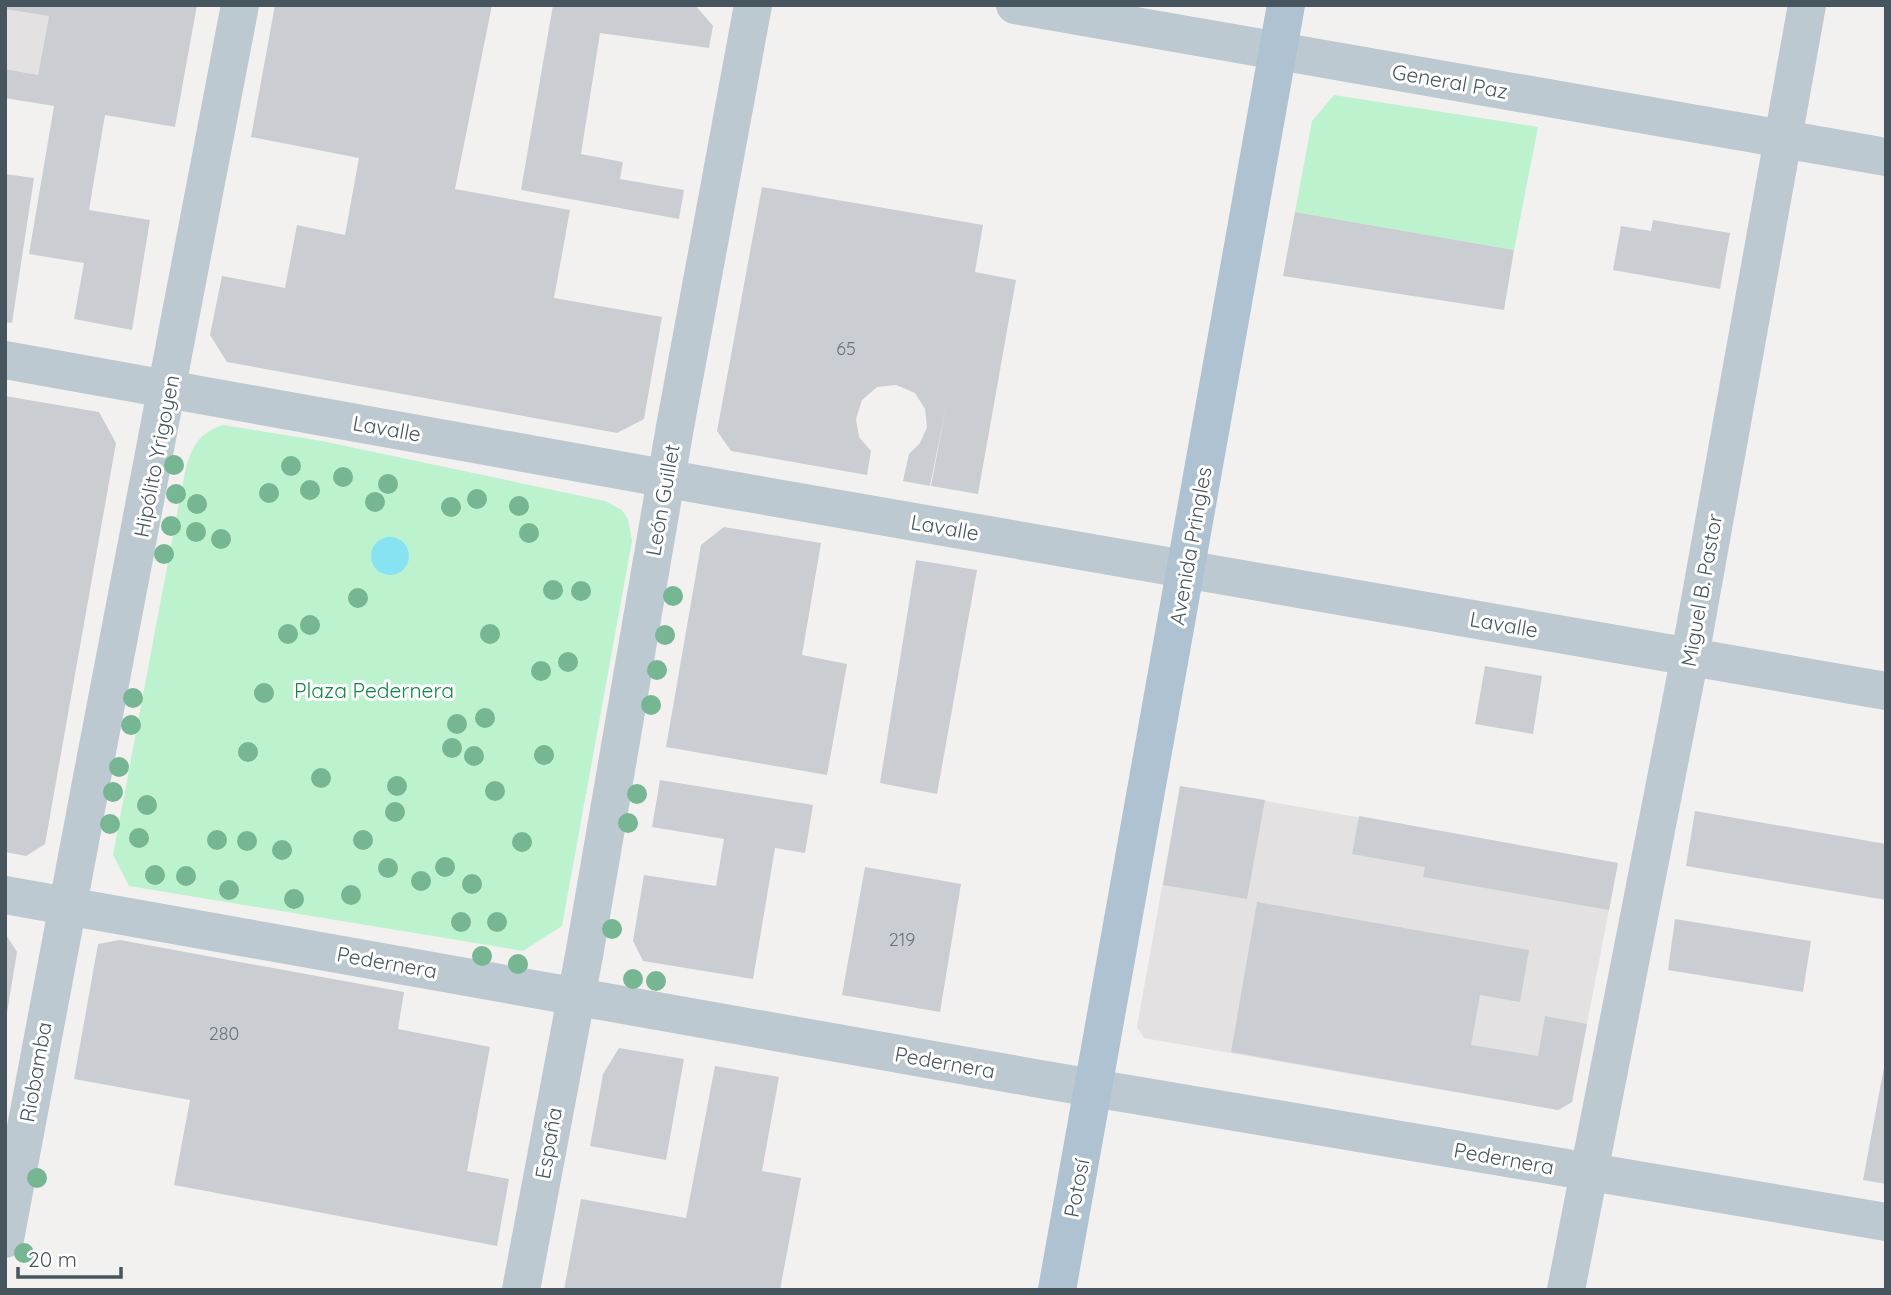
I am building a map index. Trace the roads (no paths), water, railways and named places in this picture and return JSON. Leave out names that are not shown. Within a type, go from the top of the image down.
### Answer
[{"type":"main road","name":"Avenida Pringles","points":[[1094,1087],[1286,5]]},
{"type":"main road","name":"Potosí","points":[[1057,1290],[1094,1087]]},
{"type":"street","name":"Hipólito Yrigoyen","points":[[67,906],[170,389],[240,5]]},
{"type":"street","name":"León Guillet","points":[[576,996],[753,5]]},
{"type":"street","name":"General Paz","points":[[1015,5],[1886,157]]},
{"type":"street","name":"Miguel B. Pastor","points":[[1566,1290],[1690,656],[1807,5]]},
{"type":"street","name":"Lavalle","points":[[5,360],[1886,691]]},
{"type":"street","name":"Pedernera","points":[[5,895],[1588,1173],[1886,1222]]},
{"type":"street","name":"Riobamba","points":[[5,1239],[67,906]]},
{"type":"street","name":"España","points":[[521,1290],[576,996]]},
{"type":"water","points":[[390,537],[403,543],[409,556],[403,569],[390,575],[377,569],[371,556],[377,543]]},
{"type":"park label","name":"Plaza Pedernera","points":[[374,690]]}]
